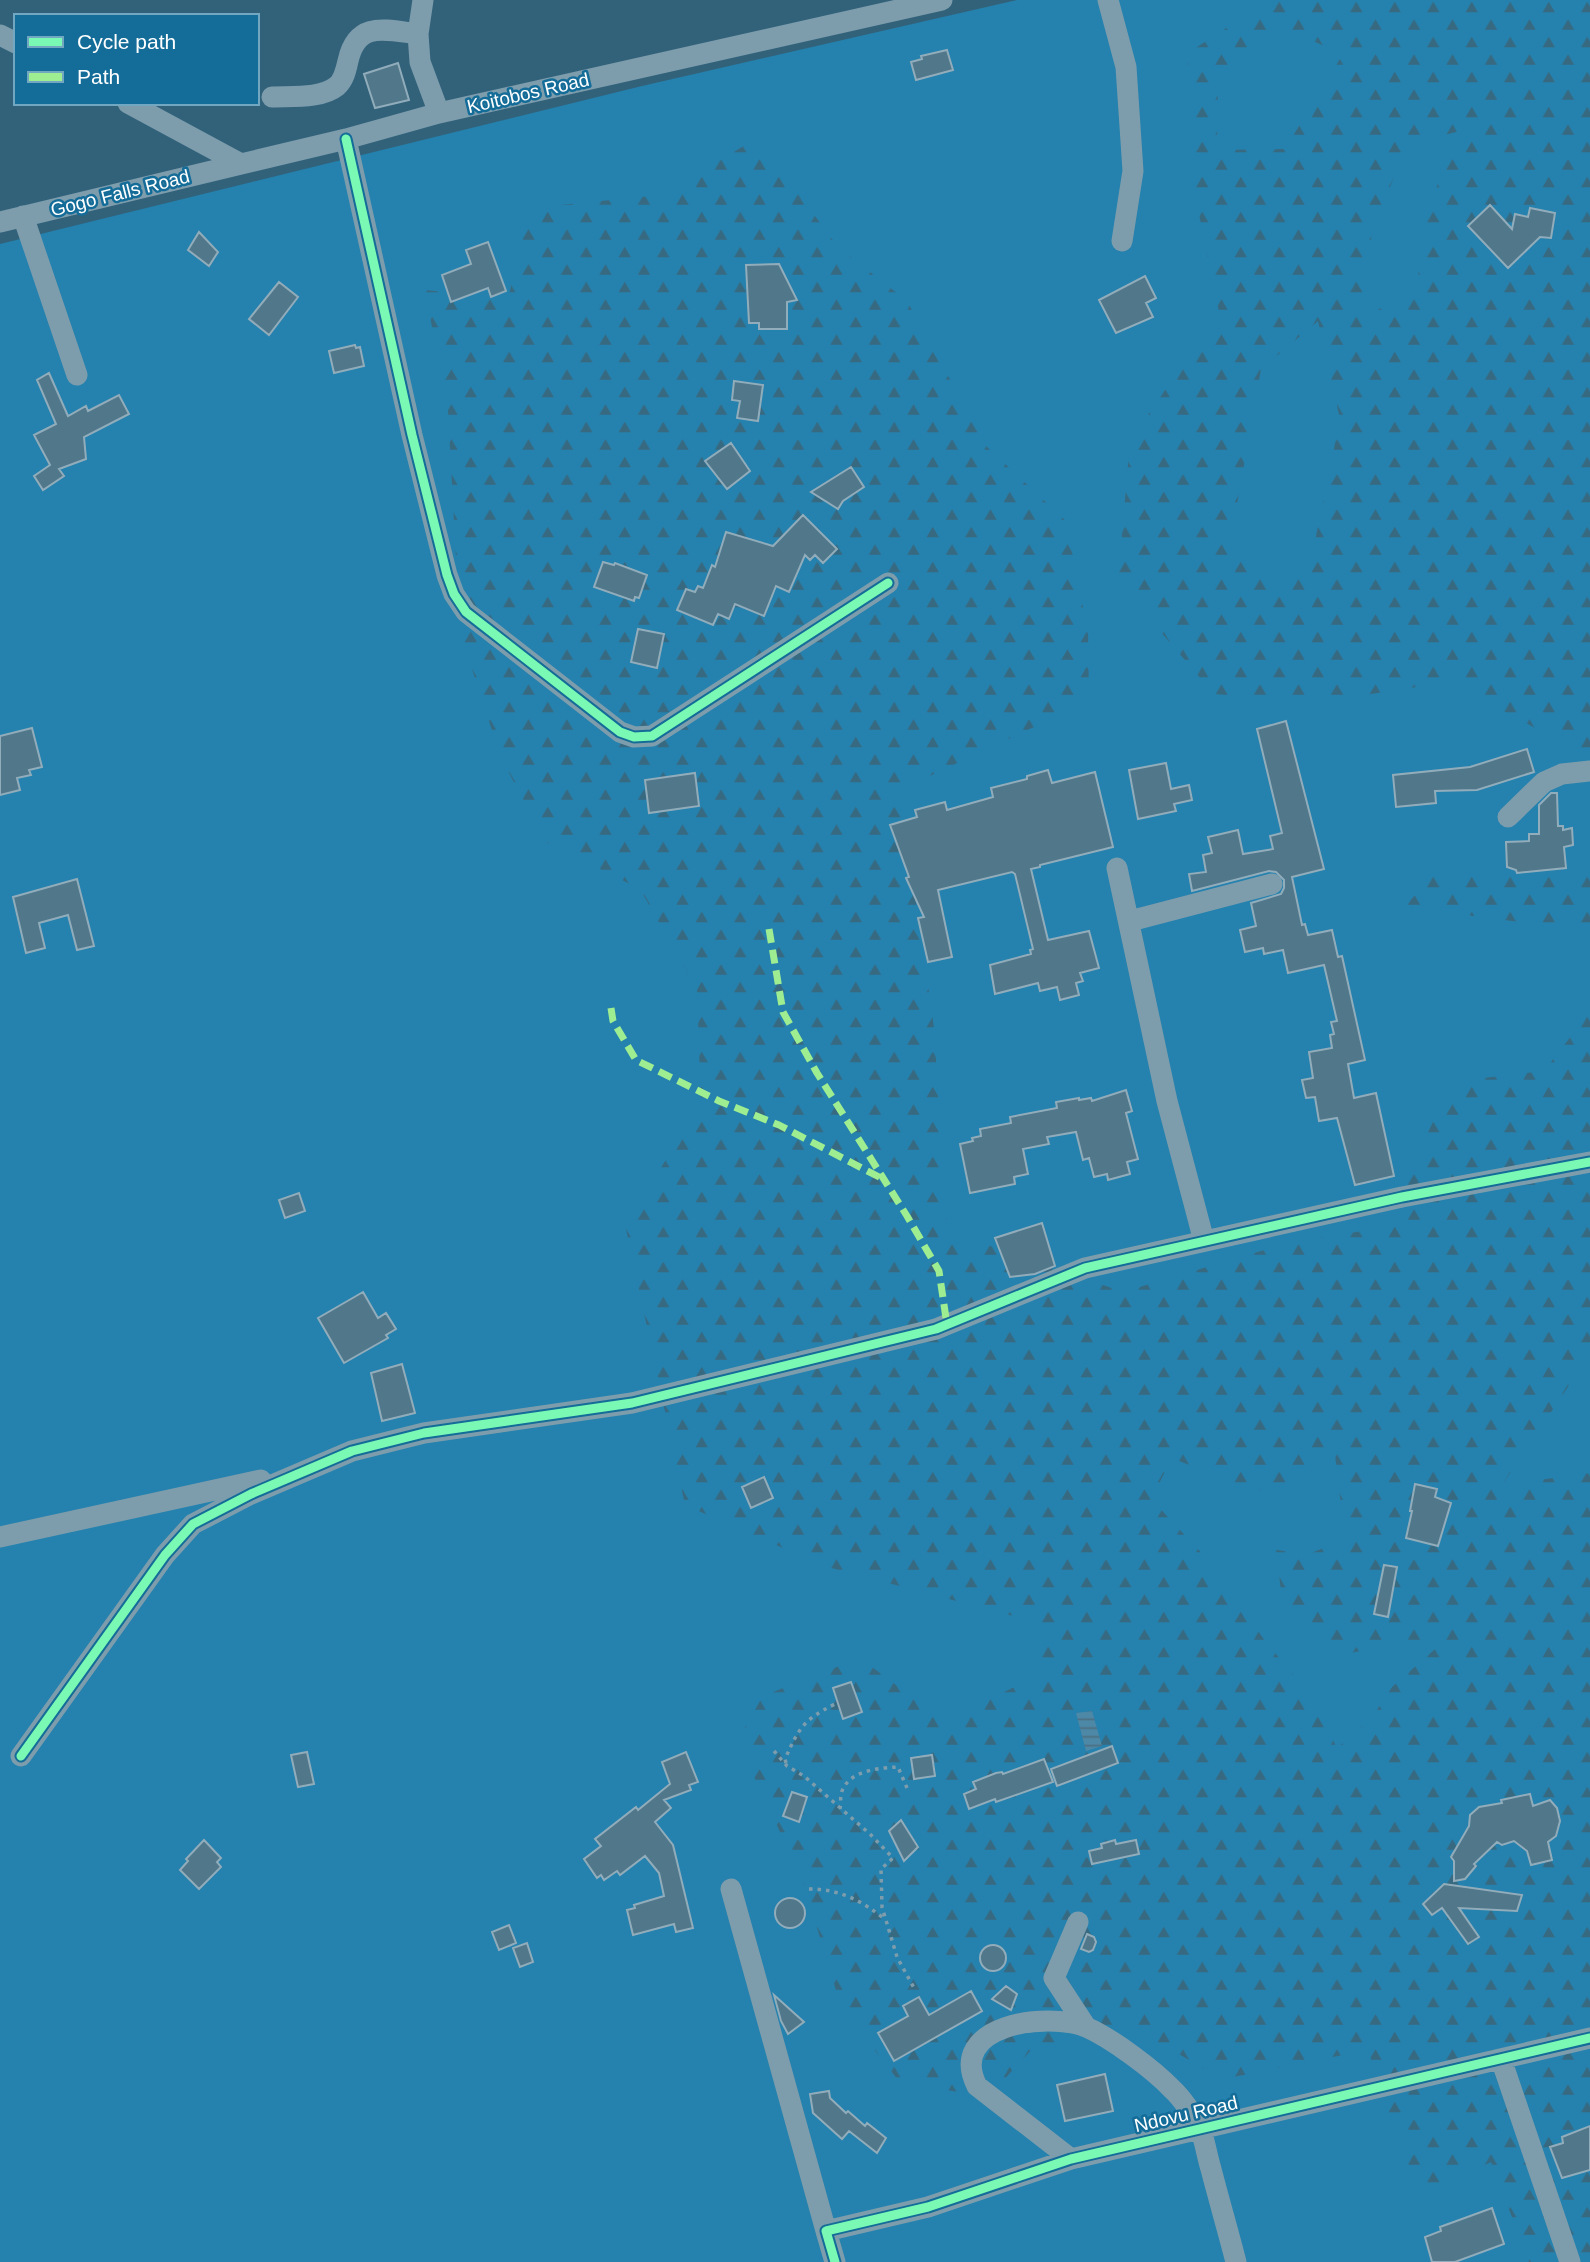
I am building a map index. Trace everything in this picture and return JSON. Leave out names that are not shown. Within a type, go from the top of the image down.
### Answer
[{"type":"street","points":[[423,0],[418,34],[420,62],[439,113]]},
{"type":"street","name":"Koitobos Road","points":[[241,164],[439,113],[942,0]]},
{"type":"street","points":[[1108,0],[1126,66],[1133,171],[1122,241]]},
{"type":"street","points":[[272,97],[324,93],[337,86],[344,76],[356,39],[366,32],[382,29],[418,34]]},
{"type":"street","points":[[132,105],[241,164]]},
{"type":"street","points":[[346,139],[440,549],[454,594],[466,612],[620,733],[643,737],[652,736],[888,583]]},
{"type":"street","name":"Gogo Falls Road","points":[[0,222],[241,164]]},
{"type":"street","points":[[23,216],[77,375]]},
{"type":"street","points":[[1508,817],[1544,782],[1562,775],[1590,771]]},
{"type":"street","points":[[1117,868],[1167,1101],[1204,1241]]},
{"type":"street","points":[[1130,921],[1272,884]]},
{"type":"street","points":[[21,1756],[179,1538],[193,1524],[251,1494],[352,1451],[424,1433],[632,1403],[936,1329],[1085,1268],[1402,1197],[1590,1162]]},
{"type":"street","points":[[0,1537],[308,1469]]},
{"type":"street","points":[[731,1889],[835,2262]]},
{"type":"street","points":[[1078,1922],[1054,1978],[1086,2027]]},
{"type":"street","points":[[1071,2159],[977,2086],[970,2073],[971,2061],[974,2048],[983,2038],[1032,2021],[1068,2022],[1086,2027],[1130,2054],[1173,2090],[1200,2128],[1236,2262]]},
{"type":"street","name":"Ndovu Road","points":[[826,2231],[928,2207],[1071,2159],[1590,2038]]},
{"type":"street","points":[[1501,2059],[1570,2262]]},
{"type":"path","points":[[787,1766],[785,1759],[798,1729],[835,1704]]},
{"type":"path","points":[[774,1751],[787,1766],[804,1776],[892,1857],[881,1869],[882,1907],[897,1957],[914,1988]]},
{"type":"path","points":[[840,1809],[842,1791],[852,1779],[872,1769],[898,1767],[907,1788]]},
{"type":"path","points":[[809,1889],[830,1889],[864,1903],[886,1920]]},
{"type":"green space","points":[[1017,0],[1590,0],[1590,2262],[0,2262],[0,244],[642,86]]},
{"type":"green space","points":[[1269,0],[1590,0],[1590,757],[1449,682],[1312,703],[1214,694],[1118,582],[1130,441],[1219,312],[1193,185],[1188,53]],"holes":[[[1281,27],[1343,54],[1285,149],[1217,150],[1218,78]],[[1460,131],[1424,217],[1417,288],[1365,317],[1372,227],[1409,144]],[[1318,321],[1340,419],[1315,541],[1287,593],[1231,538],[1261,369]]]},
{"type":"green space","points":[[757,138],[838,247],[907,301],[987,447],[1066,521],[1088,633],[1089,701],[900,790],[934,1028],[947,1231],[1123,1292],[1291,1242],[1389,1227],[1449,1082],[1544,1071],[1590,1012],[1590,1354],[1502,1485],[1590,1473],[1590,2262],[1529,2262],[1491,2162],[1422,2196],[1398,2140],[1368,2050],[1223,2079],[1131,2027],[1034,2047],[987,2098],[898,2080],[841,2007],[802,1878],[737,1741],[763,1696],[860,1658],[944,1721],[1037,1676],[1044,1624],[824,1566],[685,1505],[625,1224],[701,1105],[697,989],[640,889],[546,842],[501,758],[460,632],[448,411],[425,290],[508,299],[530,208],[662,195]],"holes":[[[1334,1446],[1345,1539],[1309,1554],[1276,1550],[1282,1599],[1332,1657],[1379,1647],[1442,1643],[1392,1687],[1371,1719],[1337,1748],[1310,1694],[1265,1641],[1209,1561],[1151,1499],[1172,1458],[1234,1483],[1279,1495],[1299,1482]]]},
{"type":"green space","points":[[1437,872],[1590,876],[1590,939],[1589,931],[1404,907]]},
{"type":"shaded area","points":[[1092,1711],[1102,1746],[1086,1751],[1076,1713]]},
{"type":"building","points":[[947,50],[953,70],[916,80],[911,62],[922,59],[921,56]]},
{"type":"building","points":[[398,63],[409,100],[375,108],[364,74]]},
{"type":"building","points":[[1490,205],[1512,229],[1515,214],[1528,217],[1530,208],[1555,213],[1551,238],[1540,237],[1508,268],[1468,226]]},
{"type":"building","points":[[199,232],[218,252],[209,266],[188,250]]},
{"type":"building","points":[[488,242],[506,291],[491,297],[488,288],[451,302],[442,275],[471,264],[466,250]]},
{"type":"building","points":[[779,264],[797,300],[787,302],[787,329],[759,329],[759,323],[749,323],[746,265]]},
{"type":"building","points":[[1145,276],[1156,298],[1146,303],[1153,317],[1116,333],[1099,300]]},
{"type":"building","points":[[279,282],[298,297],[269,335],[249,319]]},
{"type":"building","points":[[355,345],[356,348],[360,347],[364,366],[334,373],[329,351]]},
{"type":"building","points":[[49,373],[68,416],[86,406],[88,411],[119,395],[129,414],[84,437],[86,459],[59,469],[64,476],[43,490],[34,476],[50,465],[34,435],[56,424],[37,380]]},
{"type":"building","points":[[734,381],[763,385],[758,421],[737,418],[740,401],[732,400]]},
{"type":"building","points":[[731,443],[750,471],[727,489],[705,461]]},
{"type":"building","points":[[851,467],[864,487],[843,501],[838,509],[811,492]]},
{"type":"building","points":[[803,515],[837,549],[823,563],[815,555],[810,560],[805,555],[789,592],[776,586],[764,616],[735,604],[729,619],[718,614],[713,625],[677,610],[686,589],[695,592],[698,586],[703,588],[712,565],[715,567],[726,532],[773,546]]},
{"type":"building","points":[[603,562],[615,563],[647,575],[639,598],[635,597],[634,601],[594,587]]},
{"type":"building","points":[[638,629],[664,634],[657,668],[631,662]]},
{"type":"building","points":[[1286,721],[1324,869],[1292,877],[1302,925],[1305,924],[1308,935],[1332,930],[1338,957],[1342,956],[1365,1060],[1348,1064],[1354,1098],[1376,1093],[1394,1176],[1355,1185],[1337,1118],[1319,1121],[1315,1097],[1306,1098],[1302,1080],[1313,1078],[1309,1052],[1332,1048],[1330,1035],[1334,1034],[1331,1022],[1337,1021],[1324,965],[1288,973],[1283,950],[1264,954],[1263,948],[1245,952],[1240,930],[1256,926],[1251,903],[1281,894],[1284,880],[1276,872],[1269,871],[1192,891],[1189,874],[1206,872],[1203,855],[1212,853],[1208,837],[1238,830],[1243,854],[1273,849],[1270,836],[1282,833],[1257,729]]},
{"type":"building","points":[[32,728],[42,767],[29,770],[31,775],[17,778],[20,790],[0,795],[0,736]]},
{"type":"building","points":[[1527,749],[1534,772],[1477,790],[1435,791],[1436,803],[1396,807],[1393,775],[1470,767]]},
{"type":"building","points":[[1166,763],[1171,789],[1189,785],[1192,800],[1174,804],[1176,811],[1138,819],[1129,770]]},
{"type":"building","points":[[1048,770],[1052,783],[1095,772],[1113,847],[1031,869],[1048,940],[1089,931],[1099,968],[1080,973],[1083,981],[1076,983],[1079,995],[1060,1000],[1057,987],[1040,991],[1038,983],[995,994],[990,965],[1031,954],[1030,950],[1033,949],[1015,874],[1012,872],[938,890],[952,957],[928,962],[918,918],[924,917],[906,878],[909,877],[890,825],[917,817],[915,810],[945,802],[947,810],[993,797],[991,788],[1027,779],[1027,776]]},
{"type":"building","points":[[695,773],[699,806],[649,813],[645,780]]},
{"type":"building","points":[[1551,793],[1557,793],[1558,826],[1563,826],[1563,830],[1572,828],[1573,845],[1564,847],[1566,868],[1517,873],[1507,867],[1506,842],[1529,841],[1529,834],[1539,834],[1539,805]]},
{"type":"building","points":[[77,879],[94,946],[77,950],[68,915],[39,923],[45,948],[26,953],[13,897]]},
{"type":"building","points":[[1126,1090],[1132,1111],[1126,1113],[1138,1159],[1127,1162],[1130,1174],[1108,1180],[1107,1174],[1094,1177],[1089,1158],[1083,1160],[1076,1132],[1047,1137],[1049,1144],[1023,1149],[1028,1174],[1014,1177],[1015,1184],[970,1193],[960,1144],[981,1136],[980,1129],[1011,1123],[1010,1117],[1057,1108],[1056,1102],[1079,1098],[1091,1098],[1092,1101]]},
{"type":"building","points":[[299,1193],[305,1211],[285,1218],[279,1200]]},
{"type":"building","points":[[1042,1223],[1055,1266],[1035,1274],[1010,1277],[995,1238]]},
{"type":"building","points":[[363,1292],[378,1318],[386,1313],[396,1329],[386,1335],[388,1338],[344,1363],[318,1318]]},
{"type":"building","points":[[402,1364],[415,1413],[382,1421],[371,1373]]},
{"type":"building","points":[[764,1477],[773,1498],[751,1508],[742,1487]]},
{"type":"building","points":[[1415,1484],[1437,1489],[1435,1497],[1451,1503],[1438,1546],[1406,1538]]},
{"type":"building","points":[[1384,1565],[1397,1567],[1388,1617],[1374,1614]]},
{"type":"building","points":[[851,1682],[862,1712],[843,1719],[833,1688]]},
{"type":"building","points":[[1112,1746],[1118,1763],[1057,1786],[1051,1769]]},
{"type":"building","points":[[307,1752],[314,1784],[298,1787],[291,1755]]},
{"type":"building","points":[[686,1752],[698,1782],[689,1785],[691,1790],[664,1800],[671,1808],[655,1822],[673,1845],[693,1928],[676,1932],[674,1924],[633,1935],[627,1910],[635,1908],[634,1905],[664,1896],[659,1873],[645,1856],[620,1875],[617,1871],[604,1880],[601,1875],[597,1878],[584,1859],[601,1846],[595,1839],[670,1784],[662,1762]]},
{"type":"building","points":[[932,1755],[935,1776],[914,1779],[911,1758]]},
{"type":"building","points":[[1044,1759],[1053,1782],[969,1809],[964,1794],[976,1789],[973,1782]]},
{"type":"building","points":[[792,1792],[807,1797],[799,1822],[783,1816]]},
{"type":"building","points":[[1530,1794],[1533,1806],[1550,1800],[1557,1808],[1560,1821],[1556,1836],[1548,1842],[1552,1860],[1531,1865],[1527,1851],[1514,1841],[1502,1845],[1497,1842],[1474,1864],[1476,1866],[1465,1879],[1454,1881],[1454,1861],[1451,1857],[1469,1826],[1470,1815],[1479,1807]]},
{"type":"building","points":[[901,1820],[918,1847],[904,1861],[889,1831]]},
{"type":"building","points":[[204,1840],[221,1858],[217,1862],[221,1867],[199,1889],[180,1870],[188,1861],[186,1859]]},
{"type":"building","points":[[1115,1840],[1116,1844],[1136,1840],[1139,1854],[1092,1864],[1089,1851],[1102,1848],[1101,1844]]},
{"type":"building","points":[[1444,1884],[1522,1895],[1517,1911],[1459,1908],[1479,1937],[1468,1944],[1442,1908],[1432,1915],[1423,1904]]},
{"type":"building","points":[[790,1898],[796,1899],[804,1907],[804,1919],[796,1927],[790,1928],[784,1927],[776,1919],[775,1913],[776,1907],[784,1899]]},
{"type":"building","points":[[509,1925],[516,1943],[499,1950],[492,1932]]},
{"type":"building","points":[[1087,1934],[1094,1937],[1096,1942],[1093,1950],[1089,1952],[1081,1949]]},
{"type":"building","points":[[527,1943],[533,1962],[520,1967],[513,1948]]},
{"type":"building","points":[[993,1945],[1002,1949],[1006,1958],[1002,1967],[993,1971],[984,1967],[980,1958],[984,1949]]},
{"type":"building","points":[[1006,1986],[1017,1994],[1011,2010],[992,1999]]},
{"type":"building","points":[[971,1991],[982,2011],[894,2061],[878,2033],[908,2016],[903,2006],[919,1997],[929,2015]]},
{"type":"building","points":[[774,1995],[804,2022],[788,2034],[781,2021]]},
{"type":"building","points":[[1105,2074],[1113,2111],[1065,2121],[1057,2085]]},
{"type":"building","points":[[829,2091],[830,2098],[846,2113],[848,2111],[865,2126],[867,2123],[886,2138],[877,2153],[849,2131],[842,2139],[813,2113],[810,2094]]},
{"type":"building","points":[[1590,2126],[1590,2170],[1562,2178],[1550,2147],[1563,2143],[1562,2137]]},
{"type":"building","points":[[1492,2208],[1504,2244],[1455,2262],[1432,2262],[1425,2237],[1441,2231],[1440,2227]]},
{"type":"marked path","points":[[769,929],[783,1012],[817,1073],[939,1271],[947,1325]]},
{"type":"marked path","points":[[611,1008],[613,1021],[636,1060],[719,1101],[779,1125],[883,1179]]},
{"type":"cycle path","points":[[346,139],[412,435],[447,575],[454,594],[466,612],[620,732],[634,737],[652,736],[888,583]]},
{"type":"cycle path","points":[[21,1756],[165,1555],[193,1524],[251,1494],[352,1451],[424,1433],[632,1403],[936,1329],[1085,1268],[1402,1197],[1590,1162]]},
{"type":"cycle path","points":[[835,2262],[826,2231],[928,2207],[1071,2159],[1590,2038]]}]
